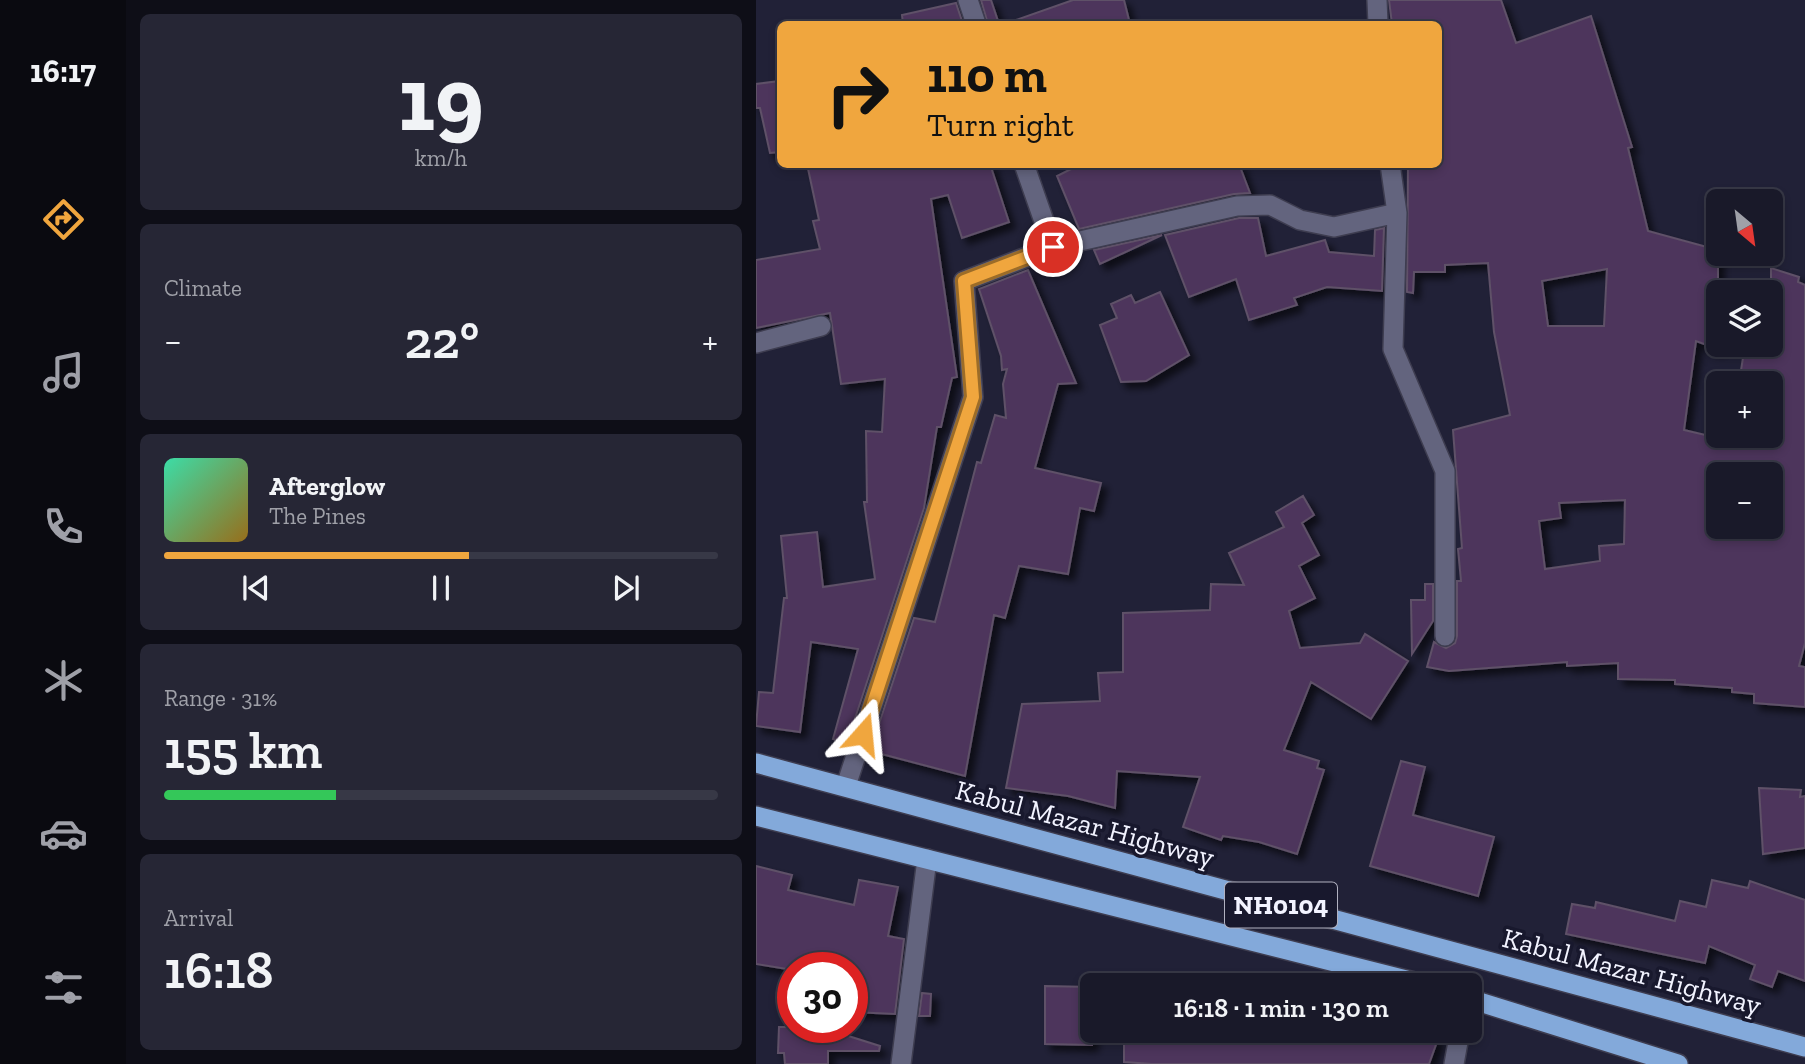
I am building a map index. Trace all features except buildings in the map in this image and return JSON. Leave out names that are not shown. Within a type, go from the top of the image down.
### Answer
[{"type":"highway","name":"Kabul Mazar Highway","points":[[756,763],[1805,1047]]},
{"type":"highway","name":"NH0104","points":[[756,816],[1378,973]]},
{"type":"highway","points":[[1482,1003],[1678,1064]]},
{"type":"street","points":[[968,0],[975,21]]},
{"type":"street","points":[[1377,0],[1378,21]]},
{"type":"street","points":[[1025,168],[1053,247]]},
{"type":"street","points":[[1391,168],[1397,213],[1393,349],[1445,471],[1445,636]]},
{"type":"street","points":[[846,786],[973,397],[964,281],[1053,247],[1237,206],[1270,205],[1300,220],[1334,227],[1397,213]]},
{"type":"street","points":[[756,343],[821,326]]},
{"type":"street","points":[[901,1064],[927,859]]},
{"type":"street","points":[[1454,1064],[1458,1043]]},
{"type":"route","points":[[863,734],[973,397],[964,281],[1053,247]]}]
